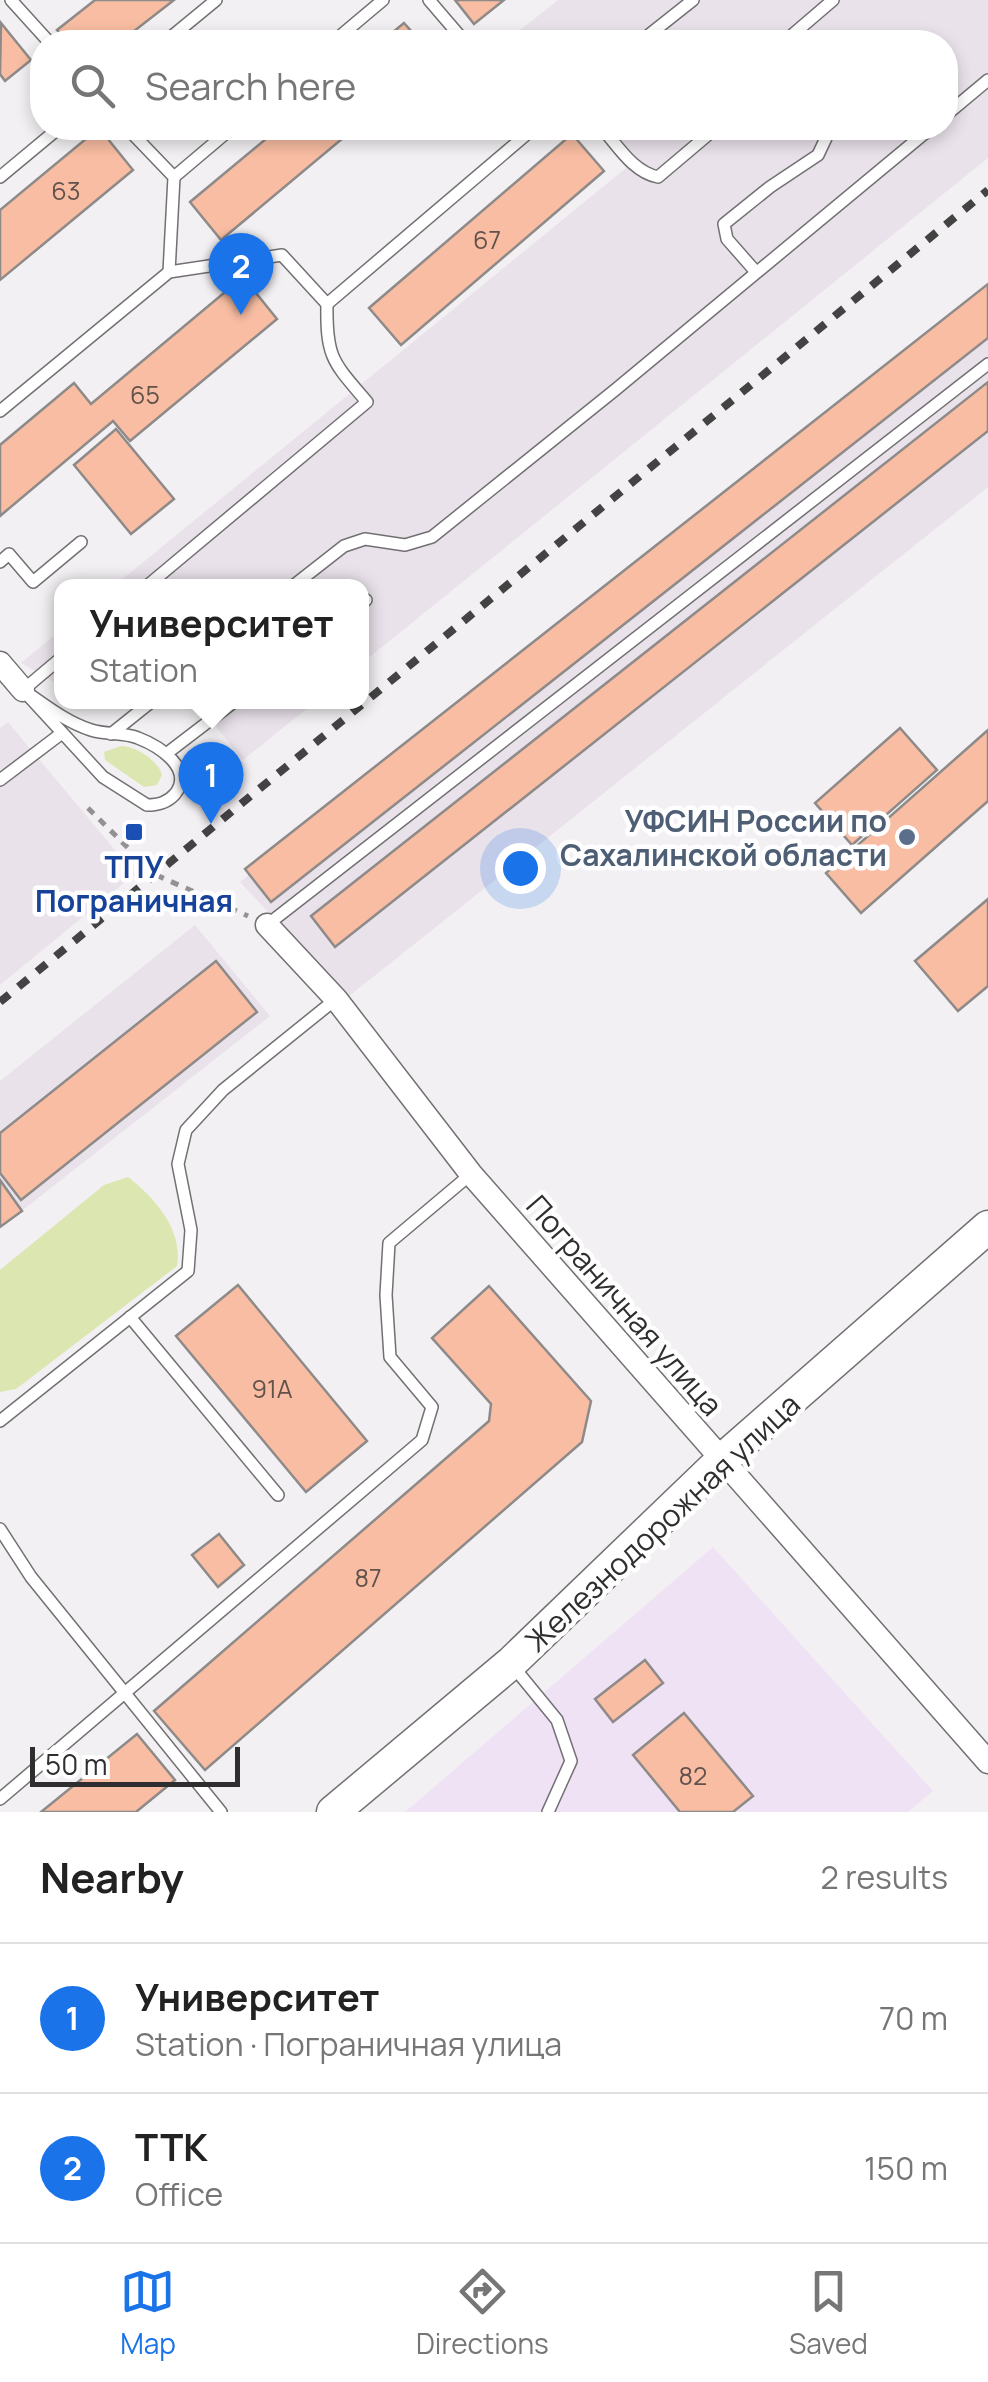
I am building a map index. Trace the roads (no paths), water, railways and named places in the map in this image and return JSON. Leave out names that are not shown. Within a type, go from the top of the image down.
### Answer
[{"type":"main road","name":"Железнодорожная улица","points":[[333,1812],[511,1663],[721,1461],[988,1227]]},
{"type":"street","points":[[0,663],[23,690]]},
{"type":"street","name":"Пограничная улица","points":[[268,925],[336,999],[471,1174],[988,1762]]},
{"type":"lane","points":[[11,0],[38,30]]},
{"type":"lane","points":[[180,30],[216,0]]},
{"type":"lane","points":[[347,30],[383,0]]},
{"type":"lane","points":[[429,0],[455,30]]},
{"type":"lane","points":[[655,30],[693,0]]},
{"type":"lane","points":[[798,30],[833,0]]},
{"type":"lane","points":[[958,105],[988,80]]},
{"type":"lane","points":[[0,177],[45,140]]},
{"type":"lane","points":[[139,140],[174,177]]},
{"type":"lane","points":[[169,272],[174,177],[218,140]]},
{"type":"lane","points":[[326,304],[520,140]]},
{"type":"lane","points":[[612,140],[636,168],[658,177],[702,140]]},
{"type":"lane","points":[[756,272],[727,238],[724,224],[770,186],[818,155],[825,140]]},
{"type":"lane","points":[[303,579],[344,546],[364,539],[404,546],[432,537],[916,140]]},
{"type":"lane","points":[[0,411],[169,272],[282,255],[326,304],[326,341],[331,356],[367,402],[155,579]]},
{"type":"lane","points":[[268,925],[988,364]]},
{"type":"lane","points":[[0,562],[9,554],[32,582],[81,542]]},
{"type":"lane","points":[[23,690],[54,664]]},
{"type":"lane","points":[[23,690],[66,720],[93,731],[136,736],[166,754],[177,764],[182,777],[179,789],[168,801],[146,805],[103,777],[23,690]]},
{"type":"lane","points":[[111,734],[141,709]]},
{"type":"lane","points":[[166,754],[225,709]]},
{"type":"lane","points":[[0,780],[62,732]]},
{"type":"lane","points":[[0,1421],[188,1271],[191,1230],[178,1164],[186,1130],[223,1090],[336,999]]},
{"type":"lane","points":[[0,1799],[422,1440],[432,1407],[390,1357],[386,1295],[390,1243],[471,1174]]},
{"type":"lane","points":[[130,1318],[278,1495]]},
{"type":"lane","points":[[0,1528],[31,1577],[221,1812]]},
{"type":"lane","points":[[511,1663],[557,1720],[571,1761],[548,1812]]},
{"type":"railway","points":[[369,699],[988,190]]},
{"type":"railway","points":[[0,1002],[357,709]]},
{"type":"place","name":"ТТК","points":[[241,315]]},
{"type":"place","name":"Университет","points":[[211,824]]},
{"type":"place","name":"ТПУ Пограничная","points":[[134,832]]},
{"type":"place","name":"УФСИН России по Сахалинской области","points":[[907,837]]}]
